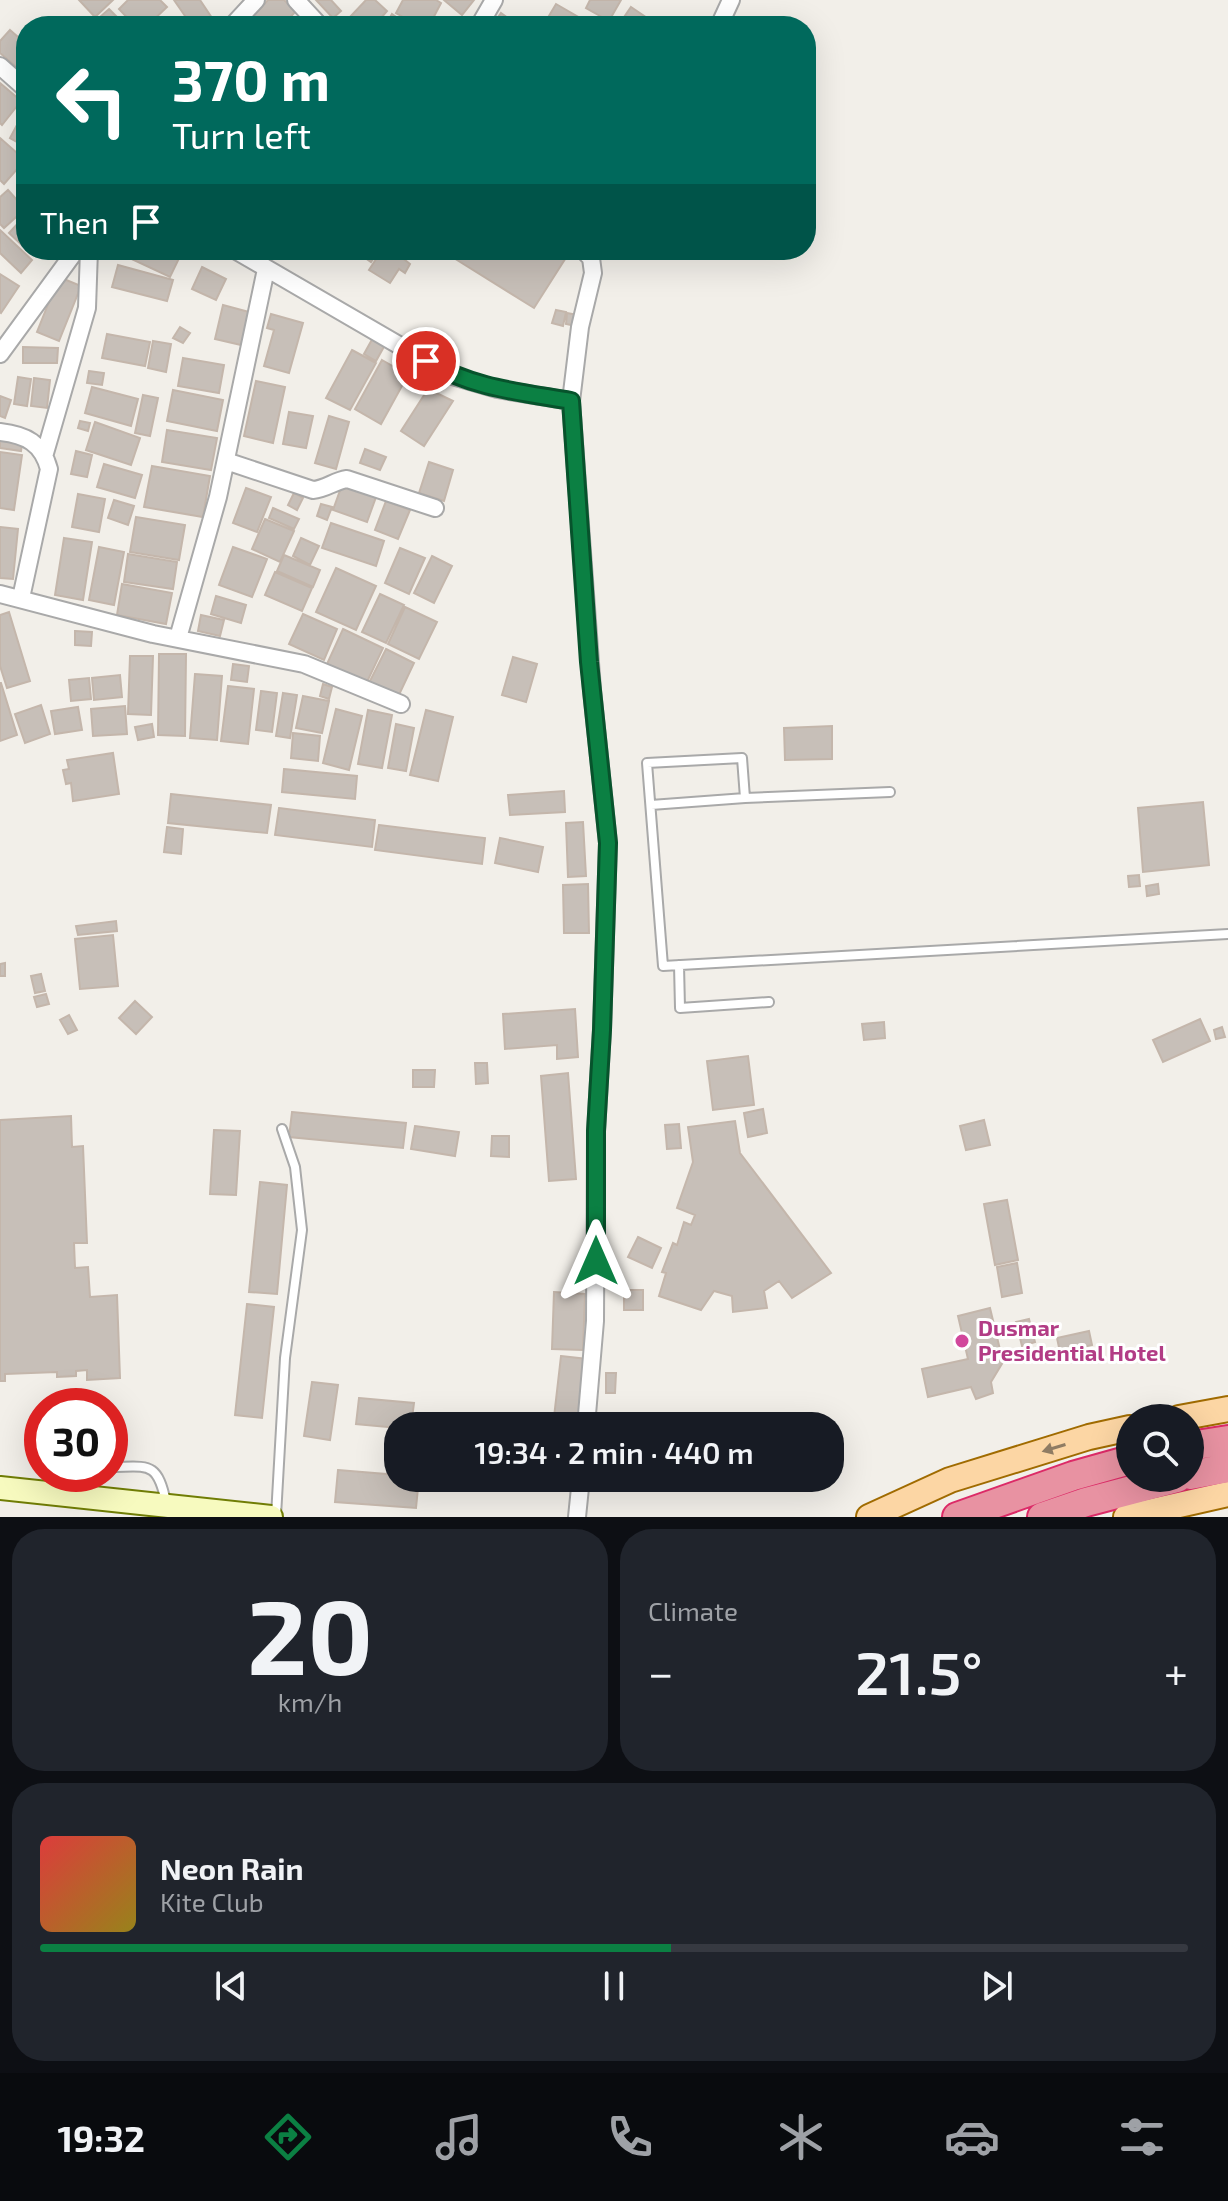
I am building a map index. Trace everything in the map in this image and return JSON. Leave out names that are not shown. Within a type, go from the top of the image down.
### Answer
[{"type":"highway","points":[[1204,1444],[1228,1440]]},
{"type":"highway","points":[[957,1517],[1026,1491],[1116,1464]]},
{"type":"highway","points":[[1204,1472],[1228,1468]]},
{"type":"highway","points":[[1042,1517],[1124,1492]]},
{"type":"main road","points":[[1204,1413],[1228,1409]]},
{"type":"main road","points":[[869,1517],[950,1480],[1116,1431]]},
{"type":"main road","points":[[0,1488],[273,1517]]},
{"type":"main road","points":[[1126,1517],[1228,1494]]},
{"type":"main road","points":[[0,1502],[130,1517]]},
{"type":"street","points":[[241,16],[256,0]]},
{"type":"street","points":[[296,0],[311,16]]},
{"type":"street","points":[[0,66],[16,80]]},
{"type":"street","points":[[0,354],[69,260]]},
{"type":"street","points":[[45,453],[87,308],[89,260]]},
{"type":"street","points":[[251,260],[452,376],[497,389],[571,401]]},
{"type":"street","points":[[587,1412],[595,1321],[596,1131],[608,843],[589,662],[571,401],[580,327],[593,273],[591,260]]},
{"type":"street","points":[[178,638],[218,497],[266,269]]},
{"type":"street","points":[[0,432],[34,441],[45,453],[49,469],[21,598]]},
{"type":"street","points":[[226,461],[313,490],[347,479],[435,508]]},
{"type":"street","points":[[0,594],[82,617],[304,664],[401,704]]},
{"type":"street","points":[[577,1517],[580,1492]]},
{"type":"lane","points":[[745,798],[742,758],[647,763],[663,966],[1228,934]]},
{"type":"lane","points":[[651,805],[890,792]]},
{"type":"lane","points":[[679,965],[680,1008],[769,1002]]},
{"type":"lane","points":[[273,1517],[285,1358],[302,1230],[295,1167],[282,1129]]},
{"type":"lane","points":[[128,1467],[144,1467],[157,1472],[162,1480],[167,1506]]},
{"type":"building","points":[[79,0],[113,0],[96,16]]},
{"type":"building","points":[[128,0],[160,0],[167,7],[158,16],[126,16],[119,9]]},
{"type":"building","points":[[174,0],[200,0],[211,16],[185,16]]},
{"type":"building","points":[[268,0],[284,0],[296,11],[291,16],[253,16]]},
{"type":"building","points":[[316,0],[331,0],[341,11],[331,16]]},
{"type":"building","points":[[366,0],[375,0],[387,11],[383,16],[351,16]]},
{"type":"building","points":[[403,0],[436,0],[441,3],[434,16],[401,16],[396,13]]},
{"type":"building","points":[[444,0],[474,0],[462,15]]},
{"type":"building","points":[[590,0],[621,0],[612,16],[600,16],[586,8]]},
{"type":"building","points":[[556,4],[577,16],[549,16]]},
{"type":"building","points":[[631,7],[644,16],[625,16]]},
{"type":"building","points":[[109,9],[116,16],[101,16]]},
{"type":"building","points":[[10,30],[16,35],[16,67],[0,53],[0,41]]},
{"type":"building","points":[[0,83],[16,97],[16,107],[2,125]]},
{"type":"building","points":[[16,127],[16,141],[10,138]]},
{"type":"building","points":[[0,138],[16,152],[16,170],[4,184],[0,180]]},
{"type":"building","points":[[8,190],[16,199],[16,217],[4,228],[0,224],[0,197]]},
{"type":"building","points":[[16,225],[16,240],[9,233]]},
{"type":"building","points":[[0,230],[16,245],[16,260],[32,260],[21,273],[0,253]]},
{"type":"building","points":[[134,260],[178,260],[170,277]]},
{"type":"building","points":[[376,260],[405,260],[410,264],[405,273],[399,269],[390,283],[369,270]]},
{"type":"building","points":[[457,260],[564,260],[534,308]]},
{"type":"building","points":[[118,265],[173,280],[167,301],[112,287]]},
{"type":"building","points":[[202,267],[226,279],[216,300],[192,289]]},
{"type":"building","points":[[0,274],[19,286],[1,313],[0,312]]},
{"type":"building","points":[[59,277],[81,286],[59,341],[37,332]]},
{"type":"building","points":[[223,305],[249,312],[241,345],[215,339]]},
{"type":"building","points":[[556,310],[566,312],[563,326],[552,323]]},
{"type":"building","points":[[567,313],[578,315],[576,326],[566,324]]},
{"type":"building","points":[[271,314],[303,323],[289,373],[264,366],[274,330],[267,328]]},
{"type":"building","points":[[180,327],[190,333],[183,343],[173,338]]},
{"type":"building","points":[[107,334],[150,342],[145,366],[102,358]]},
{"type":"building","points":[[374,336],[386,343],[376,361],[364,354]]},
{"type":"building","points":[[153,341],[171,344],[166,372],[148,368]]},
{"type":"building","points":[[23,347],[58,348],[57,363],[23,363]]},
{"type":"building","points":[[352,350],[376,363],[350,410],[326,398]]},
{"type":"building","points":[[183,358],[224,365],[219,393],[178,386]]},
{"type":"building","points":[[382,360],[408,375],[381,424],[355,409]]},
{"type":"building","points":[[89,371],[104,373],[102,385],[87,383]]},
{"type":"building","points":[[18,377],[31,379],[27,406],[14,404]]},
{"type":"building","points":[[34,378],[50,380],[47,408],[31,406]]},
{"type":"building","points":[[256,381],[285,387],[273,443],[244,436]]},
{"type":"building","points":[[92,387],[138,399],[131,426],[85,413]]},
{"type":"building","points":[[428,389],[453,401],[424,446],[401,431]]},
{"type":"building","points":[[173,390],[223,400],[217,431],[167,421]]},
{"type":"building","points":[[143,395],[158,398],[150,436],[135,433]]},
{"type":"building","points":[[0,396],[11,400],[5,418],[0,416]]},
{"type":"building","points":[[289,412],[313,416],[306,448],[283,444]]},
{"type":"building","points":[[329,416],[349,422],[336,469],[315,463]]},
{"type":"building","points":[[80,421],[90,423],[88,431],[78,428]]},
{"type":"building","points":[[95,422],[140,438],[131,465],[86,450]]},
{"type":"building","points":[[167,430],[217,438],[211,470],[162,462]]},
{"type":"building","points":[[0,434],[23,437],[21,451],[0,448]]},
{"type":"building","points":[[365,449],[386,457],[380,470],[360,463]]},
{"type":"building","points":[[76,451],[92,455],[87,477],[71,474]]},
{"type":"building","points":[[0,452],[22,455],[14,510],[0,508]]},
{"type":"building","points":[[429,462],[453,470],[444,501],[419,493]]},
{"type":"building","points":[[104,464],[142,475],[135,498],[97,487]]},
{"type":"building","points":[[152,466],[210,476],[203,517],[144,507]]},
{"type":"building","points":[[342,485],[376,497],[367,522],[333,510]]},
{"type":"building","points":[[246,488],[271,497],[257,532],[233,523]]},
{"type":"building","points":[[294,493],[303,498],[297,510],[288,505]]},
{"type":"building","points":[[78,494],[105,499],[99,532],[72,527]]},
{"type":"building","points":[[114,500],[134,506],[128,525],[108,518]]},
{"type":"building","points":[[386,501],[410,510],[398,539],[375,530]]},
{"type":"building","points":[[321,504],[332,507],[327,520],[317,516]]},
{"type":"building","points":[[273,508],[299,519],[294,529],[269,518]]},
{"type":"building","points":[[136,517],[185,525],[179,560],[130,552]]},
{"type":"building","points":[[265,519],[294,531],[280,562],[252,549]]},
{"type":"building","points":[[331,523],[384,541],[376,566],[322,548]]},
{"type":"building","points":[[0,527],[18,529],[13,579],[0,578]]},
{"type":"building","points":[[64,538],[92,542],[83,600],[55,595]]},
{"type":"building","points":[[301,538],[319,546],[310,565],[293,556]]},
{"type":"building","points":[[99,547],[124,552],[114,605],[89,600]]},
{"type":"building","points":[[233,547],[267,559],[252,597],[219,585]]},
{"type":"building","points":[[400,548],[425,558],[409,594],[385,583]]},
{"type":"building","points":[[128,554],[177,562],[173,589],[124,582]]},
{"type":"building","points":[[284,555],[320,570],[313,587],[277,571]]},
{"type":"building","points":[[432,556],[452,566],[434,603],[414,593]]},
{"type":"building","points":[[336,568],[376,586],[356,630],[316,612]]},
{"type":"building","points":[[275,572],[312,588],[302,611],[265,595]]},
{"type":"building","points":[[122,584],[172,593],[166,624],[117,615]]},
{"type":"building","points":[[380,594],[404,605],[386,643],[362,632]]},
{"type":"building","points":[[216,596],[246,605],[241,623],[211,614]]},
{"type":"building","points":[[405,607],[437,622],[419,659],[388,644]]},
{"type":"building","points":[[9,612],[30,681],[7,688],[0,666],[0,615]]},
{"type":"building","points":[[303,614],[337,629],[324,660],[289,644]]},
{"type":"building","points":[[201,615],[224,620],[220,636],[198,631]]},
{"type":"building","points":[[343,629],[383,648],[367,682],[327,664]]},
{"type":"building","points":[[75,631],[92,632],[91,646],[75,645]]},
{"type":"building","points":[[386,649],[414,663],[398,697],[369,683]]},
{"type":"building","points":[[159,654],[186,654],[185,736],[158,735]]},
{"type":"building","points":[[130,656],[153,656],[151,715],[128,714]]},
{"type":"building","points":[[513,657],[537,664],[526,702],[502,695]]},
{"type":"building","points":[[233,664],[249,666],[247,682],[231,680]]},
{"type":"building","points":[[195,674],[222,676],[217,740],[190,738]]},
{"type":"building","points":[[120,675],[122,697],[94,700],[92,678]]},
{"type":"building","points":[[89,678],[91,699],[71,701],[69,680]]},
{"type":"building","points":[[0,683],[17,735],[0,741]]},
{"type":"building","points":[[323,684],[332,687],[329,699],[320,696]]},
{"type":"building","points":[[228,686],[254,689],[248,744],[221,741]]},
{"type":"building","points":[[261,691],[277,693],[272,732],[256,730]]},
{"type":"building","points":[[283,693],[297,695],[290,738],[276,736]]},
{"type":"building","points":[[303,696],[329,701],[322,733],[296,728]]},
{"type":"building","points":[[41,705],[50,734],[25,743],[15,714]]},
{"type":"building","points":[[125,706],[127,734],[93,736],[91,709]]},
{"type":"building","points":[[78,707],[82,730],[55,734],[51,711]]},
{"type":"building","points":[[336,709],[362,716],[349,770],[323,763]]},
{"type":"building","points":[[368,710],[392,715],[382,768],[358,764]]},
{"type":"building","points":[[426,710],[453,717],[438,781],[410,775]]},
{"type":"building","points":[[152,724],[154,737],[138,740],[135,727]]},
{"type":"building","points":[[396,724],[414,728],[406,771],[388,768]]},
{"type":"building","points":[[832,726],[832,759],[785,760],[784,728]]},
{"type":"building","points":[[293,733],[320,736],[318,761],[291,758]]},
{"type":"building","points":[[113,753],[119,794],[73,801],[71,783],[66,784],[63,770],[69,769],[67,760]]},
{"type":"building","points":[[284,769],[357,776],[355,799],[282,792]]},
{"type":"building","points":[[564,791],[565,812],[510,815],[508,795]]},
{"type":"building","points":[[171,794],[271,805],[267,833],[168,823]]},
{"type":"building","points":[[1203,802],[1209,865],[1143,872],[1138,808]]},
{"type":"building","points":[[279,808],[375,820],[372,847],[275,835]]},
{"type":"building","points":[[583,822],[586,876],[568,877],[566,823]]},
{"type":"building","points":[[379,825],[485,838],[482,864],[375,850]]},
{"type":"building","points":[[167,827],[183,829],[181,854],[164,852]]},
{"type":"building","points":[[500,838],[543,847],[538,872],[495,863]]},
{"type":"building","points":[[1139,875],[1140,886],[1129,887],[1128,876]]},
{"type":"building","points":[[588,884],[589,933],[564,933],[563,885]]},
{"type":"building","points":[[1158,884],[1159,894],[1147,896],[1146,886]]},
{"type":"building","points":[[116,921],[117,931],[78,935],[76,926]]},
{"type":"building","points":[[113,935],[118,986],[80,989],[75,939]]},
{"type":"building","points":[[5,963],[5,976],[0,976],[0,964]]},
{"type":"building","points":[[41,974],[45,991],[35,993],[31,976]]},
{"type":"building","points":[[46,994],[49,1004],[37,1007],[34,997]]},
{"type":"building","points":[[135,1001],[152,1017],[136,1034],[119,1018]]},
{"type":"building","points":[[575,1009],[578,1057],[557,1059],[557,1045],[505,1049],[503,1014]]},
{"type":"building","points":[[69,1015],[77,1030],[68,1034],[60,1020]]},
{"type":"building","points":[[1200,1019],[1210,1041],[1163,1062],[1153,1040]]},
{"type":"building","points":[[884,1022],[885,1038],[864,1040],[862,1024]]},
{"type":"building","points":[[1222,1027],[1225,1037],[1216,1039],[1214,1030]]},
{"type":"building","points":[[748,1056],[754,1105],[713,1110],[707,1061]]},
{"type":"building","points":[[475,1063],[487,1063],[488,1083],[476,1084]]},
{"type":"building","points":[[413,1070],[435,1070],[434,1087],[413,1087]]},
{"type":"building","points":[[568,1073],[576,1179],[549,1181],[541,1076]]},
{"type":"building","points":[[763,1109],[767,1133],[748,1137],[744,1113]]},
{"type":"building","points":[[292,1112],[406,1123],[403,1148],[289,1137]]},
{"type":"building","points":[[71,1116],[72,1147],[83,1146],[87,1243],[74,1243],[75,1268],[88,1267],[90,1297],[117,1295],[120,1378],[87,1380],[87,1370],[76,1371],[76,1376],[57,1377],[57,1372],[5,1374],[5,1381],[0,1381],[0,1120]]},
{"type":"building","points":[[984,1120],[990,1145],[966,1150],[960,1126]]},
{"type":"building","points":[[735,1121],[740,1153],[831,1273],[792,1298],[779,1281],[764,1291],[767,1308],[733,1312],[732,1296],[714,1291],[701,1310],[659,1296],[666,1273],[662,1272],[673,1243],[677,1245],[684,1222],[691,1225],[695,1215],[677,1208],[693,1162],[688,1127]]},
{"type":"building","points":[[679,1124],[681,1148],[667,1149],[665,1125]]},
{"type":"building","points":[[415,1126],[459,1132],[455,1156],[411,1149]]},
{"type":"building","points":[[214,1130],[240,1131],[236,1195],[210,1194]]},
{"type":"building","points":[[492,1136],[509,1136],[509,1157],[491,1156]]},
{"type":"building","points":[[260,1182],[287,1185],[277,1294],[249,1292]]},
{"type":"building","points":[[1007,1200],[1018,1260],[995,1265],[984,1204]]},
{"type":"building","points":[[638,1237],[661,1248],[652,1268],[628,1257]]},
{"type":"building","points":[[1017,1263],[1022,1293],[1002,1297],[997,1267]]},
{"type":"building","points":[[624,1290],[643,1290],[643,1310],[624,1310]]},
{"type":"building","points":[[554,1292],[585,1294],[583,1350],[552,1349]]},
{"type":"building","points":[[247,1304],[274,1307],[262,1418],[235,1415]]},
{"type":"building","points":[[990,1308],[1003,1362],[991,1382],[993,1393],[976,1399],[971,1387],[928,1397],[922,1369],[968,1359],[958,1316]]},
{"type":"building","points":[[1029,1319],[1035,1342],[1022,1346],[1016,1322]]},
{"type":"building","points":[[1089,1331],[1092,1345],[1060,1352],[1057,1338]]},
{"type":"building","points":[[561,1356],[587,1359],[581,1412],[555,1412]]},
{"type":"building","points":[[606,1373],[616,1373],[615,1393],[606,1393]]},
{"type":"building","points":[[312,1382],[338,1385],[330,1440],[304,1436]]},
{"type":"building","points":[[359,1398],[414,1403],[413,1412],[384,1412],[384,1427],[356,1424]]},
{"type":"building","points":[[338,1470],[384,1474],[384,1492],[418,1492],[416,1508],[335,1502]]},
{"type":"place","name":"Dusmar Presidential Hotel","points":[[962,1341]]},
{"type":"route","points":[[426,361],[452,376],[497,389],[571,401],[589,662],[608,843],[596,1131],[596,1261]]}]
